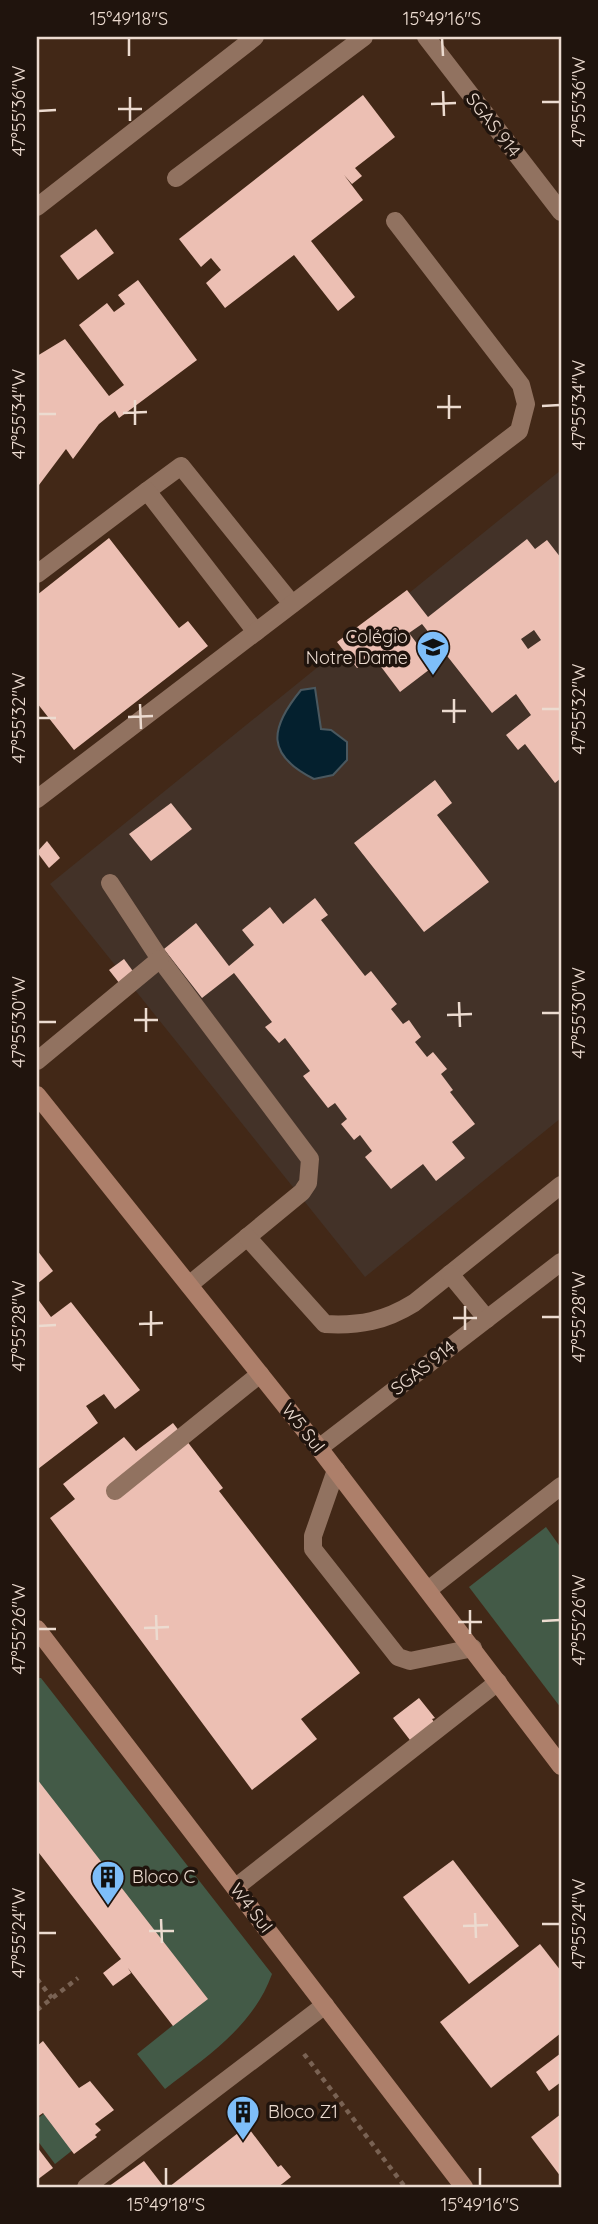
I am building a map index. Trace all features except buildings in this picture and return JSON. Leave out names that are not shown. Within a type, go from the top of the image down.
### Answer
[{"type":"main road","name":"W5 Sul","points":[[37,1095],[319,1448],[561,1766]]},
{"type":"main road","name":"W4 Sul","points":[[40,1639],[236,1887],[464,2187]]},
{"type":"street","points":[[37,206],[255,37]]},
{"type":"street","points":[[176,178],[364,37]]},
{"type":"street","name":"SGAS 914","points":[[426,37],[561,212]]},
{"type":"street","points":[[37,799],[519,431],[526,404],[521,385],[395,221]]},
{"type":"street","points":[[37,574],[181,466],[292,604]]},
{"type":"street","points":[[146,491],[256,632]]},
{"type":"street","points":[[110,883],[160,958],[310,1159],[308,1183],[302,1192],[189,1286]]},
{"type":"street","points":[[37,1061],[160,958]]},
{"type":"street","points":[[247,1237],[326,1324],[350,1325],[391,1317],[450,1274],[561,1185]]},
{"type":"street","name":"SGAS 914","points":[[319,1448],[561,1262]]},
{"type":"street","points":[[450,1274],[487,1319]]},
{"type":"street","points":[[115,1491],[260,1374]]},
{"type":"street","points":[[336,1470],[313,1536],[313,1549],[398,1657],[410,1661],[473,1648]]},
{"type":"street","points":[[428,1590],[561,1486]]},
{"type":"street","points":[[236,1887],[498,1682]]},
{"type":"street","points":[[86,2187],[325,2005]]},
{"type":"path","points":[[37,1979],[52,1998]]},
{"type":"path","points":[[37,2010],[78,1979]]},
{"type":"path","points":[[288,2033],[405,2187]]},
{"type":"shaded area","name":"Colégio Notre Dame","points":[[561,470],[561,1118],[365,1277],[50,884]]},
{"type":"green space","points":[[546,1527],[561,1548],[561,1708],[469,1587]]},
{"type":"green space","points":[[37,1678],[41,1678],[272,1974],[264,1993],[241,2025],[165,2089],[137,2054],[207,1998],[37,1784]]},
{"type":"green space","points":[[46,2112],[74,2149],[55,2164],[37,2140],[37,2119]]},
{"type":"water","points":[[315,688],[321,729],[331,730],[347,742],[347,760],[333,775],[314,779],[298,770],[280,751],[278,729],[290,704],[301,690]]},
{"type":"place","name":"Colégio Notre Dame","points":[[433,677]]},
{"type":"place","name":"Bloco C","points":[[108,1907]]},
{"type":"place","name":"Bloco Z1","points":[[243,2142]]}]
